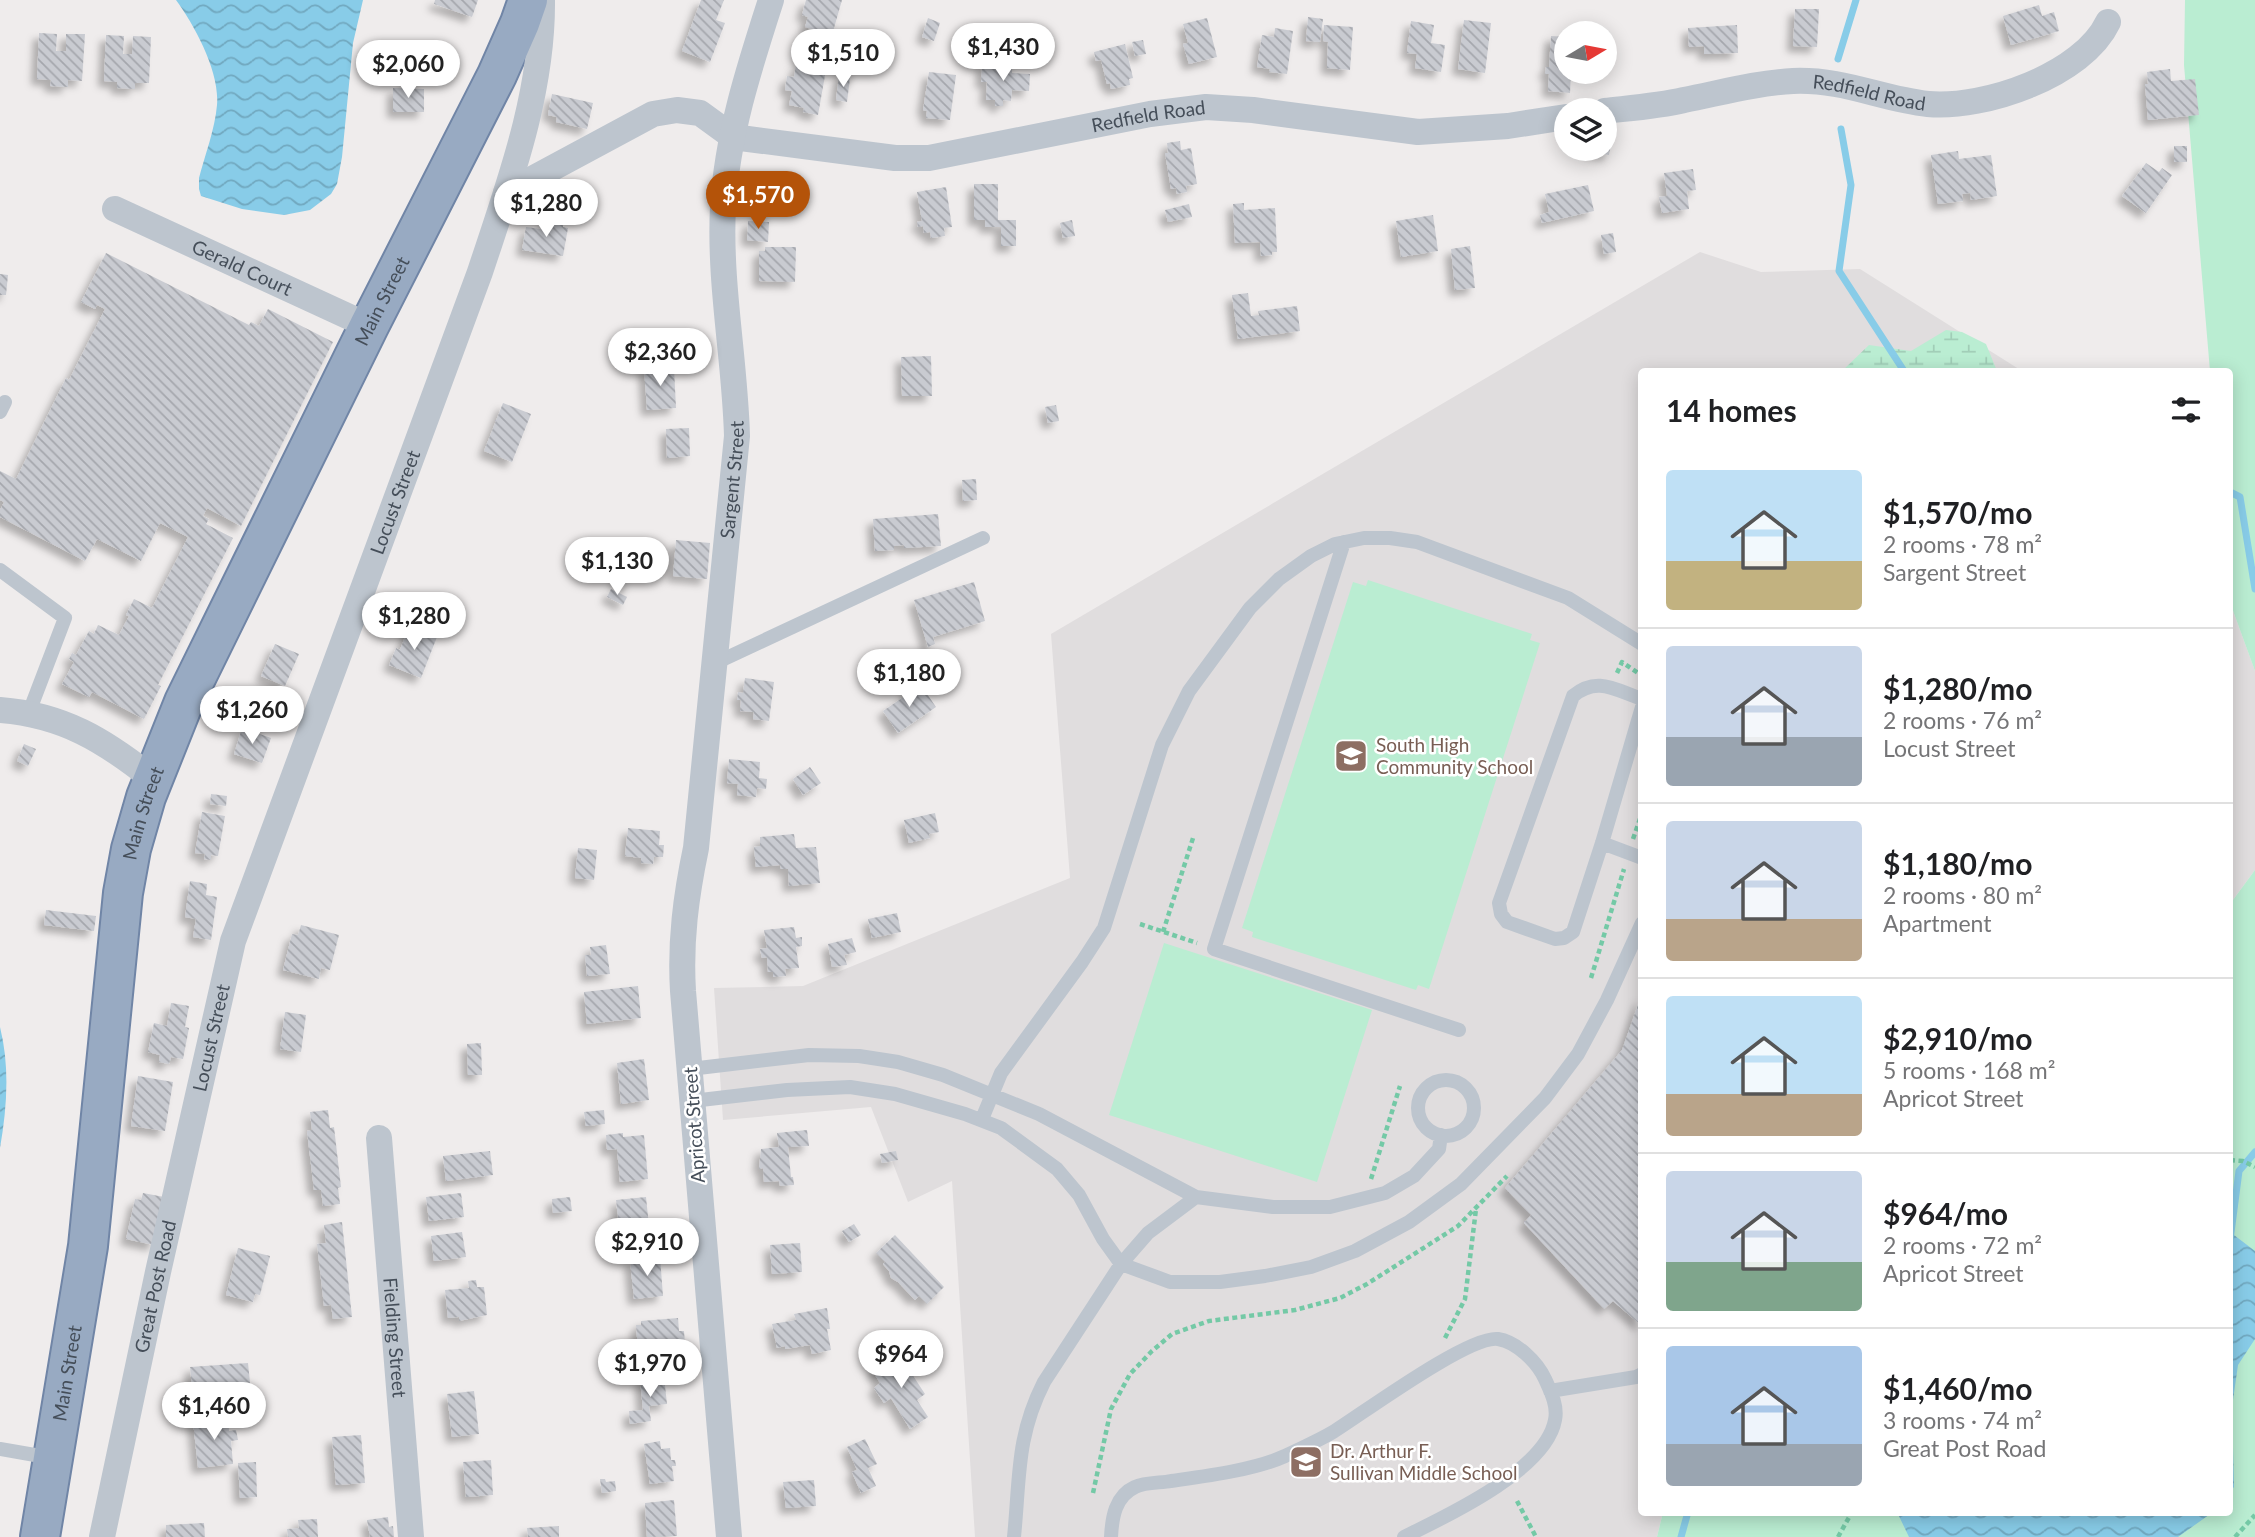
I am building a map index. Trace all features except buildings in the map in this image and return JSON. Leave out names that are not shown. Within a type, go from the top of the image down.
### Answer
[{"type":"highway","name":"Main Street","points":[[40,1537],[88,1247],[123,893],[131,849],[153,779],[184,702],[369,326],[497,75],[527,0]]},
{"type":"street","name":"Locust Street","points":[[192,1120],[227,963],[247,898],[424,430],[506,193],[538,73],[542,0]]},
{"type":"street","name":"Sargent Street","points":[[696,839],[737,436],[736,386],[723,252],[724,198],[741,96],[771,0]]},
{"type":"street","name":"Redfield Road","points":[[1617,110],[1665,104],[1745,86],[1811,81],[1862,88],[1909,101],[1932,104],[1964,102],[2014,90],[2058,71],[2093,44],[2103,34],[2108,22]]},
{"type":"street","name":"Redfield Road","points":[[733,137],[895,158],[929,158],[1150,114],[1206,107],[1253,110],[1418,132],[1508,126],[1554,119]]},
{"type":"street","points":[[506,193],[659,112],[682,110],[700,113],[733,137]]},
{"type":"street","name":"Gerald Court","points":[[115,209],[369,326]]},
{"type":"street","points":[[0,710],[71,726],[90,734],[153,779]]},
{"type":"street","name":"Apricot Street","points":[[696,839],[685,904],[683,981],[729,1537]]},
{"type":"street","name":"Great Post Road","points":[[102,1537],[192,1120]]},
{"type":"street","name":"Fielding Street","points":[[379,1138],[411,1537]]},
{"type":"lane","points":[[713,668],[722,660],[983,538]]},
{"type":"lane","points":[[982,1119],[991,1093],[1017,1049],[1075,972],[1104,928],[1162,744],[1189,691],[1250,608],[1279,579],[1311,556],[1335,544],[1364,538],[1417,542],[1568,598],[1638,642]]},
{"type":"lane","points":[[1345,542],[1214,949],[1458,1030]]},
{"type":"lane","points":[[0,570],[65,618],[29,715]]},
{"type":"lane","points":[[1638,698],[1599,685],[1585,686],[1573,696],[1499,903],[1501,914],[1507,922],[1555,939],[1564,938],[1573,932],[1638,721]]},
{"type":"lane","points":[[1602,843],[1638,856]]},
{"type":"lane","points":[[692,1101],[788,1090],[850,1087],[895,1094],[982,1119],[1001,1128],[1057,1169],[1079,1195],[1103,1239],[1121,1264],[1170,1282],[1220,1282],[1265,1276],[1311,1267],[1355,1251],[1409,1222],[1461,1184],[1545,1098],[1578,1054],[1607,1000],[1638,932]]},
{"type":"lane","points":[[690,1069],[809,1055],[859,1056],[924,1069],[1039,1114],[1196,1197],[1273,1207],[1330,1207],[1385,1193],[1414,1176],[1438,1149],[1441,1135]]},
{"type":"lane","points":[[1452,1080],[1461,1083],[1468,1090],[1472,1098],[1473,1116],[1463,1131],[1455,1135],[1441,1135],[1428,1130],[1422,1123],[1418,1105],[1421,1096],[1433,1083],[1452,1080]]},
{"type":"lane","points":[[1014,1537],[1022,1439],[1035,1399],[1044,1382],[1121,1264],[1148,1233],[1196,1197]]},
{"type":"lane","points":[[1111,1537],[1112,1517],[1120,1499],[1135,1487],[1243,1468],[1281,1458],[1330,1434],[1453,1355],[1480,1341],[1498,1339],[1521,1350],[1541,1372],[1554,1399],[1556,1419],[1546,1443],[1525,1466],[1452,1513],[1405,1537]]},
{"type":"lane","points":[[1550,1391],[1638,1376]]},
{"type":"lane","points":[[0,1448],[53,1458]]},
{"type":"path","points":[[1615,678],[1622,662],[1638,673]]},
{"type":"path","points":[[1632,841],[1638,824]]},
{"type":"path","points":[[1163,932],[1194,835]]},
{"type":"path","points":[[1591,978],[1625,868]]},
{"type":"path","points":[[1140,924],[1197,943]]},
{"type":"path","points":[[1370,1183],[1400,1086]]},
{"type":"path","points":[[2233,1160],[2254,1166]]},
{"type":"path","points":[[1093,1493],[1111,1409],[1130,1374],[1172,1335],[1209,1321],[1295,1310],[1340,1298],[1367,1284],[1458,1226],[1507,1176]]},
{"type":"path","points":[[1441,1346],[1465,1299],[1476,1208]]},
{"type":"path","points":[[1517,1501],[1536,1537]]},
{"type":"path","points":[[1838,1537],[1850,1516]]},
{"type":"path","points":[[2235,1537],[2255,1516]]},
{"type":"shaded area","name":"South High Community School","points":[[1700,252],[1761,272],[1860,269],[2017,368],[1638,368],[1638,1516],[1662,1516],[1657,1537],[975,1537],[952,1181],[908,1202],[871,1107],[723,1120],[714,988],[803,986],[1070,878],[1051,634]]},
{"type":"shaded area","points":[[2233,611],[2255,671],[2255,870],[2233,900]]},
{"type":"green space","points":[[2185,0],[2255,0],[2255,671],[2233,611],[2233,368],[2210,368],[2184,65]]},
{"type":"green space","points":[[1946,330],[1962,332],[1986,344],[1996,368],[1845,368],[1869,345],[1911,351]]},
{"type":"green space","points":[[1368,580],[1532,634],[1530,640],[1540,643],[1429,989],[1418,985],[1416,990],[1252,937],[1253,932],[1242,928],[1353,582],[1366,586]]},
{"type":"green space","points":[[2255,870],[2255,1537],[1657,1537],[1662,1516],[2233,1516],[2233,900]]},
{"type":"green space","points":[[1164,943],[1372,1010],[1317,1182],[1109,1115]]},
{"type":"water","points":[[176,0],[363,0],[353,43],[337,184],[331,194],[310,210],[284,215],[242,209],[201,196],[199,178],[214,123],[217,92],[205,50]]},
{"type":"water","points":[[0,1027],[6,1088],[0,1148]]},
{"type":"water","points":[[2233,1234],[2255,1251],[2255,1339],[2238,1365],[2233,1400]]},
{"type":"water","points":[[1899,1516],[2207,1516],[2178,1537],[1909,1537]]},
{"type":"waterway","points":[[1838,59],[1856,0]]},
{"type":"waterway","points":[[1841,129],[1851,185],[1839,271],[1902,368]]},
{"type":"waterway","points":[[2233,494],[2240,497],[2255,589]]},
{"type":"waterway","points":[[2233,1217],[2239,1171],[2255,1152]]},
{"type":"waterway","points":[[1681,1537],[1687,1516]]},
{"type":"place","name":"South High Community School","points":[[1351,756]]},
{"type":"place","name":"Dr. Arthur F. Sullivan Middle School","points":[[1306,1462]]}]
